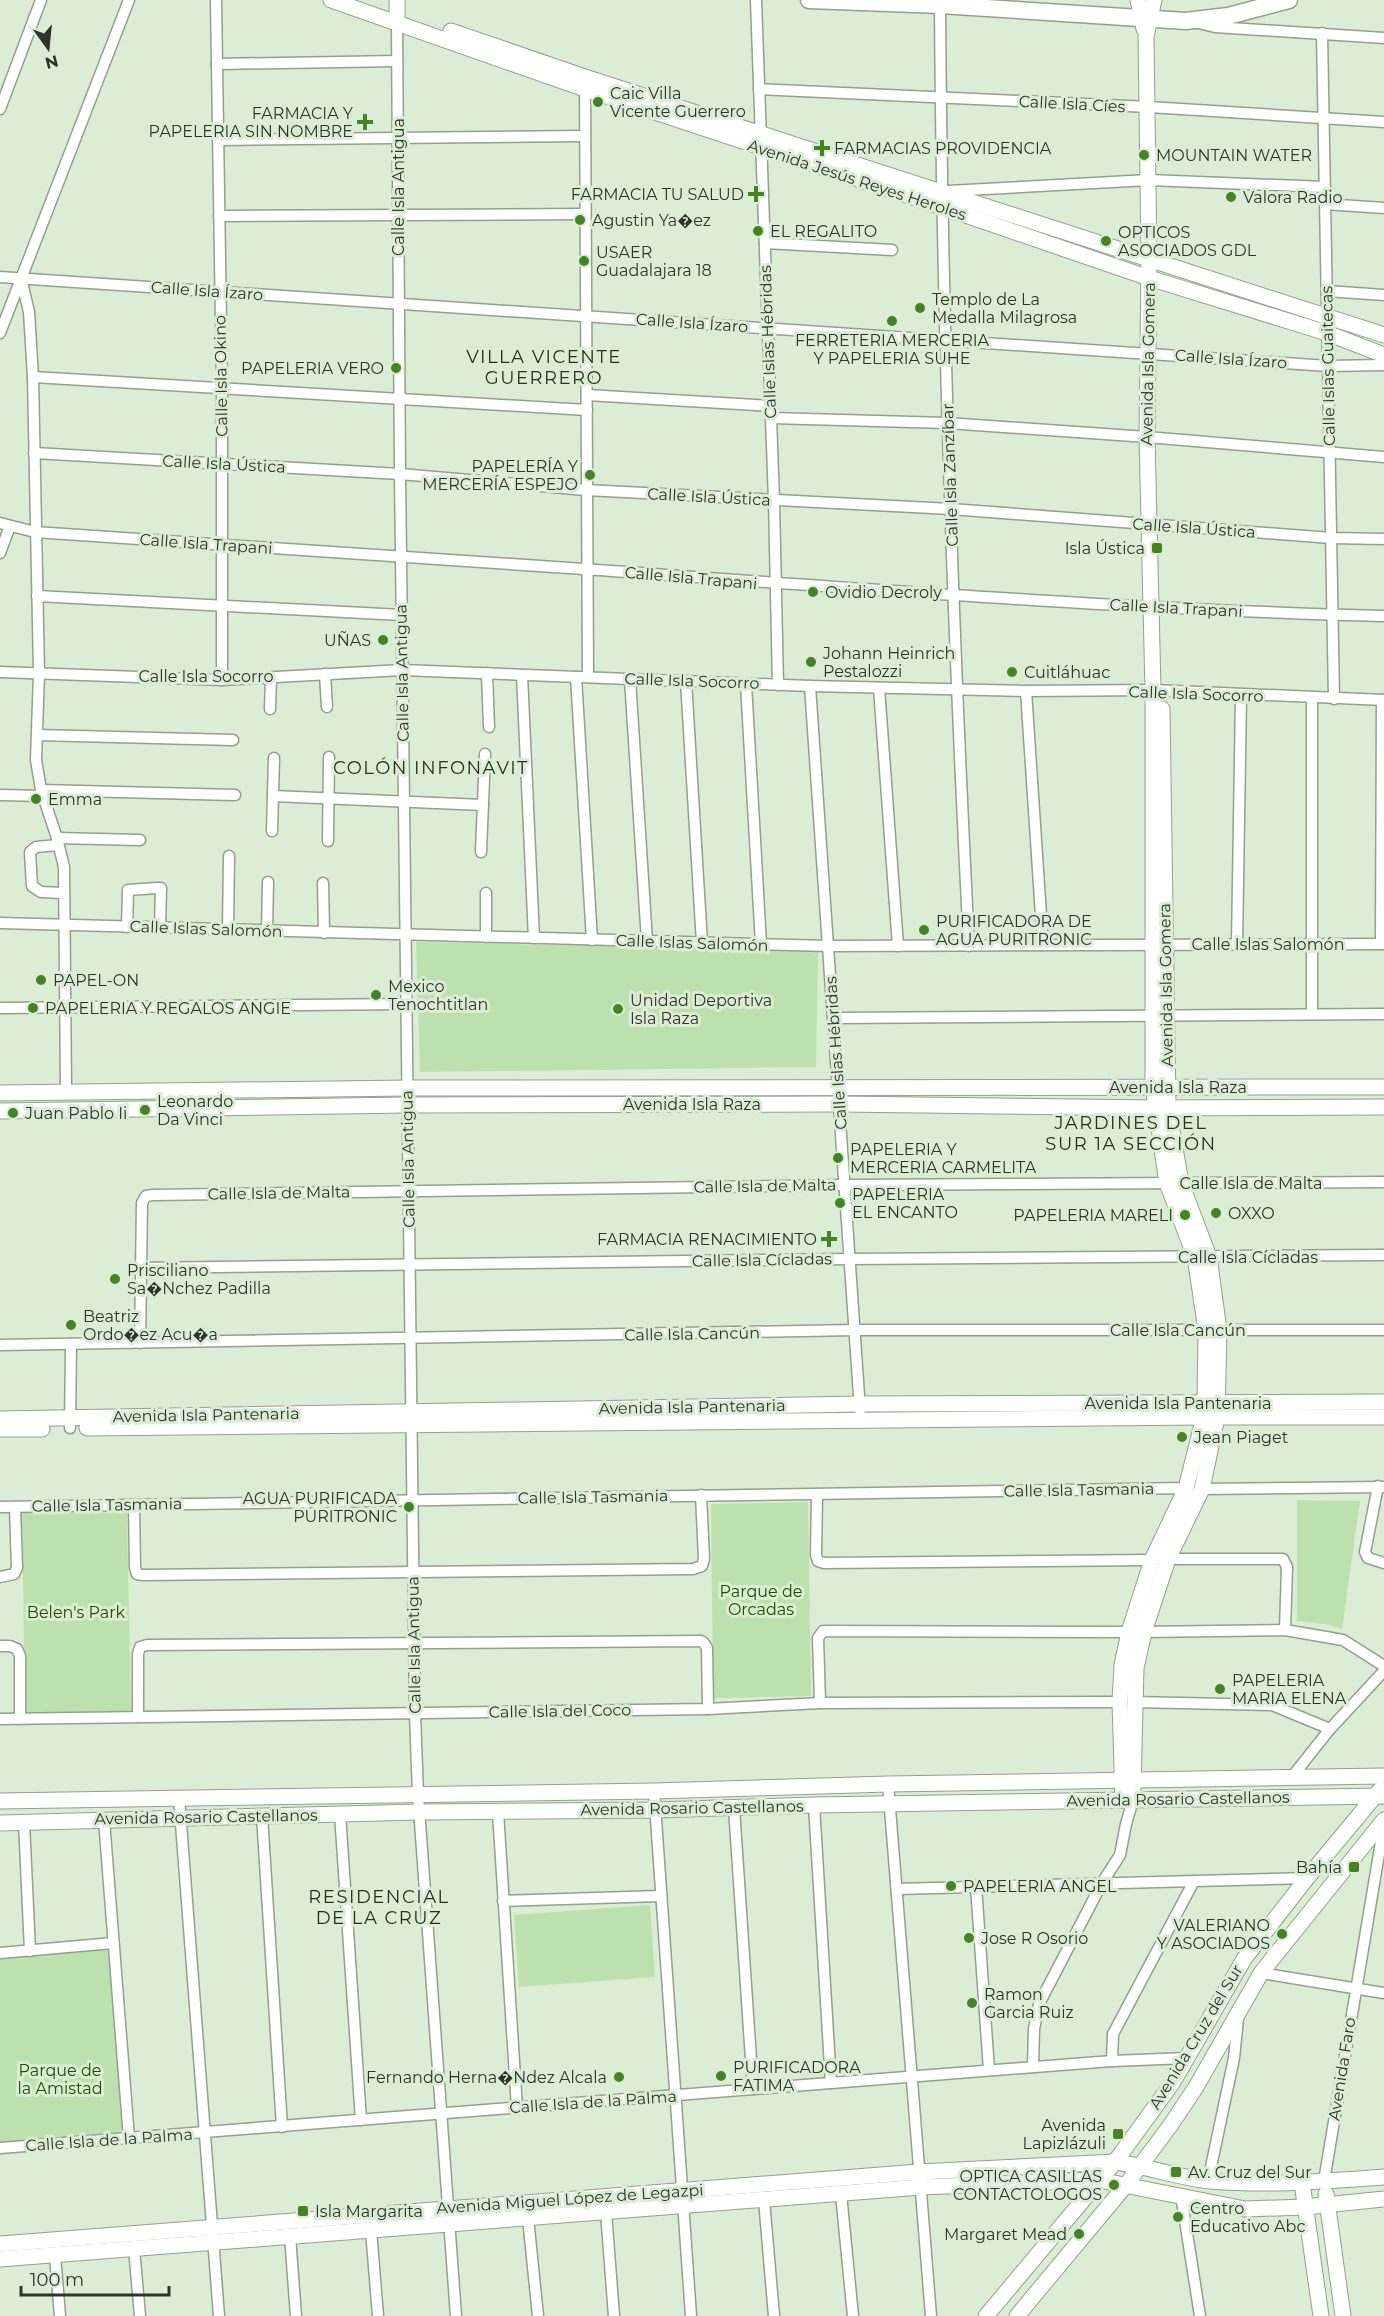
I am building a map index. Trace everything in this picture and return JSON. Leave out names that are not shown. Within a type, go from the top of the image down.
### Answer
[{"type":"main road","points":[[809,0],[940,5],[1186,21],[1228,16],[1289,0]]},
{"type":"street","points":[[0,109],[41,0]]},
{"type":"street","points":[[0,333],[129,0]]},
{"type":"street","name":"Calle Isla Okino","points":[[216,0],[222,388],[222,680]]},
{"type":"street","name":"Avenida Jesús Reyes Heroles","points":[[331,0],[397,11],[585,83],[761,141],[942,199],[1149,259],[1384,335]]},
{"type":"street","name":"Calle Islas Hébridas","points":[[756,0],[771,406],[778,685]]},
{"type":"street","name":"Avenida Isla Gomera","points":[[1128,1800],[1129,1667],[1152,1560],[1176,1526],[1194,1488],[1211,1410],[1213,1330],[1202,1257],[1174,1183],[1160,1087],[1159,945],[1163,717],[1153,690],[1147,437],[1149,107],[1145,19],[1138,0]]},
{"type":"street","name":"Avenida Isla Gomera","points":[[1145,19],[1154,0]]},
{"type":"street","name":"Calle Isla Zanzíbar","points":[[940,5],[947,423],[956,690],[969,946]]},
{"type":"street","name":"Calle Isla Antigua","points":[[397,11],[399,399],[415,1713],[419,1812],[456,2316]]},
{"type":"street","points":[[1186,21],[1215,27],[1384,38]]},
{"type":"street","name":"Calle Islas Guaitecas","points":[[1322,33],[1334,699]]},
{"type":"street","points":[[217,64],[398,61]]},
{"type":"street","points":[[585,83],[588,677]]},
{"type":"street","name":"Calle Isla Cíes","points":[[759,89],[1149,107],[1384,122]]},
{"type":"street","points":[[218,140],[585,136]]},
{"type":"street","points":[[942,199],[1149,180],[1325,187]]},
{"type":"street","name":"Avenida Jesús Reyes Heroles","points":[[942,199],[1149,278],[1328,333],[1384,355]]},
{"type":"street","points":[[1325,204],[1384,208]]},
{"type":"street","points":[[219,216],[585,214]]},
{"type":"street","points":[[765,243],[892,250]]},
{"type":"street","name":"Calle Isla Ízaro","points":[[0,277],[1148,352],[1328,366],[1384,365]]},
{"type":"street","points":[[21,278],[29,312],[33,377],[39,673],[36,760],[42,793],[64,867],[66,1092]]},
{"type":"street","points":[[1327,291],[1384,295]]},
{"type":"street","points":[[33,377],[586,410]]},
{"type":"street","points":[[587,394],[771,406]]},
{"type":"street","points":[[771,418],[947,423],[1384,457]]},
{"type":"street","name":"Calle Isla Ústica","points":[[34,453],[400,474],[586,490],[951,509],[1331,538],[1384,539]]},
{"type":"street","points":[[0,553],[5,524]]},
{"type":"street","name":"Calle Isla Trapani","points":[[5,524],[35,532],[776,584],[1151,608],[1384,616]]},
{"type":"street","points":[[37,596],[402,615]]},
{"type":"street","name":"Calle Isla Socorro","points":[[0,672],[222,680],[402,670],[810,686],[1026,692],[1153,690],[1241,696],[1383,700]]},
{"type":"street","points":[[487,673],[489,727]]},
{"type":"street","points":[[325,674],[327,707]]},
{"type":"street","points":[[522,675],[534,938]]},
{"type":"street","points":[[270,709],[271,677]]},
{"type":"street","points":[[576,677],[592,940]]},
{"type":"street","points":[[630,679],[647,941]]},
{"type":"street","points":[[686,681],[702,943]]},
{"type":"street","points":[[746,684],[761,945]]},
{"type":"street","name":"Calle Islas Hébridas","points":[[810,686],[860,1412]]},
{"type":"street","points":[[879,688],[898,946]]},
{"type":"street","points":[[1026,692],[1043,945]]},
{"type":"street","points":[[1237,945],[1241,696]]},
{"type":"street","points":[[1312,698],[1312,1014]]},
{"type":"street","points":[[1383,700],[1383,944]]},
{"type":"street","points":[[37,735],[233,740]]},
{"type":"street","points":[[481,852],[485,754]]},
{"type":"street","points":[[328,841],[329,757]]},
{"type":"street","points":[[272,831],[274,758]]},
{"type":"street","points":[[0,795],[42,793],[235,795]]},
{"type":"street","points":[[273,796],[483,805]]},
{"type":"street","points":[[63,893],[41,892],[32,886],[30,852],[36,847],[58,841],[140,840]]},
{"type":"street","points":[[228,930],[229,856]]},
{"type":"street","points":[[267,931],[268,882]]},
{"type":"street","points":[[323,883],[324,933]]},
{"type":"street","points":[[127,927],[128,890],[160,888],[160,928]]},
{"type":"street","points":[[486,893],[486,937]]},
{"type":"street","name":"Calle Islas Salomón","points":[[0,923],[761,945],[1383,944]]},
{"type":"street","points":[[0,1008],[406,1004]]},
{"type":"street","points":[[834,1018],[1384,1014]]},
{"type":"street","name":"Avenida Isla Raza","points":[[0,1093],[408,1089],[1384,1087]]},
{"type":"street","name":"Avenida Isla Raza","points":[[0,1111],[408,1105],[840,1104],[1162,1108],[1384,1107]]},
{"type":"street","name":"Calle Isla de Malta","points":[[140,1268],[142,1203],[146,1196],[409,1190],[845,1185],[1384,1182]]},
{"type":"street","name":"Calle Isla Cícladas","points":[[140,1268],[1384,1255]]},
{"type":"street","points":[[140,1268],[140,1343]]},
{"type":"street","name":"Calle Isla Cancún","points":[[0,1345],[855,1330],[1384,1329]]},
{"type":"street","points":[[70,1423],[71,1344]]},
{"type":"street","name":"Avenida Isla Pantenaria","points":[[0,1419],[70,1423],[860,1412],[1211,1410],[1384,1402]]},
{"type":"street","name":"Avenida Isla Pantenaria","points":[[1211,1410],[1384,1417]]},
{"type":"street","name":"Avenida Isla Pantenaria","points":[[0,1429],[70,1423]]},
{"type":"street","points":[[1381,1486],[1365,1549],[1366,1556],[1384,1563]]},
{"type":"street","name":"Calle Isla Tasmania","points":[[0,1507],[1381,1486]]},
{"type":"street","points":[[817,1494],[816,1555],[818,1561],[824,1563],[1152,1560]]},
{"type":"street","points":[[134,1504],[137,1574],[693,1569],[702,1566],[704,1559],[701,1496]]},
{"type":"street","points":[[0,1576],[14,1574],[17,1568],[15,1507]]},
{"type":"street","name":"Avenida Isla Gomera","points":[[1136,1632],[1168,1559],[1176,1526]]},
{"type":"street","points":[[1168,1559],[1281,1558],[1285,1561],[1287,1568],[1285,1630]]},
{"type":"street","points":[[820,1703],[818,1638],[820,1633],[825,1631],[1285,1630],[1343,1640],[1384,1668],[1329,1729],[1291,1778]]},
{"type":"street","points":[[138,1717],[138,1654],[140,1647],[147,1645],[697,1641],[704,1642],[707,1648],[708,1709]]},
{"type":"street","points":[[0,1646],[17,1649],[20,1656],[20,1719]]},
{"type":"street","name":"Calle Isla del Coco","points":[[0,1719],[708,1709],[820,1703],[1127,1702],[1272,1705],[1329,1729]]},
{"type":"street","name":"Avenida Rosario Castellanos","points":[[0,1801],[654,1791],[888,1784],[1384,1776]]},
{"type":"street","points":[[888,1784],[931,2316]]},
{"type":"street","points":[[654,1791],[691,2316]]},
{"type":"street","name":"Avenida Rosario Castellanos","points":[[0,1823],[419,1812],[656,1810],[1128,1800],[1381,1792]]},
{"type":"street","name":"Avenida Cruz del Sur","points":[[986,2316],[1115,2162],[1173,2082],[1244,1959],[1307,1878],[1381,1792]]},
{"type":"street","points":[[179,1798],[219,2316]]},
{"type":"street","points":[[1033,2067],[1034,2028],[1039,2004],[1102,1883],[1120,1856],[1128,1800]]},
{"type":"street","points":[[814,1805],[831,2083]]},
{"type":"street","points":[[734,1808],[753,2089]]},
{"type":"street","points":[[498,1812],[517,2108]]},
{"type":"street","points":[[340,1814],[361,2120]]},
{"type":"street","points":[[261,1816],[282,2127]]},
{"type":"street","points":[[104,1820],[129,2138]]},
{"type":"street","name":"Avenida Cruz del Sur","points":[[1017,2316],[1126,2185],[1196,2087],[1261,1973],[1357,1851],[1384,1821]]},
{"type":"street","name":"Avenida Faro","points":[[1343,2316],[1324,2181],[1355,1989],[1381,1856],[1384,1821]]},
{"type":"street","points":[[24,1822],[30,1951]]},
{"type":"street","points":[[1357,1851],[1381,1856]]},
{"type":"street","points":[[897,1888],[1307,1878]]},
{"type":"street","points":[[1112,2061],[1113,2034],[1194,1881]]},
{"type":"street","points":[[976,1886],[989,2070]]},
{"type":"street","points":[[503,1901],[660,1896]]},
{"type":"street","points":[[0,1953],[113,1943]]},
{"type":"street","points":[[1261,1973],[1384,1993]]},
{"type":"street","points":[[1208,2181],[1234,2058],[1238,2013]]},
{"type":"street","name":"Calle Isla de la Palma","points":[[0,2148],[989,2070],[1187,2058]]},
{"type":"street","name":"Avenida Miguel López de Legazpi","points":[[0,2244],[212,2235],[920,2180],[1115,2162],[1140,2165],[1208,2181],[1302,2183],[1384,2177]]},
{"type":"street","name":"Avenida Miguel López de Legazpi","points":[[0,2259],[134,2248],[212,2235],[290,2236],[371,2230],[448,2216],[528,2218],[606,2212],[684,2198],[764,2200],[841,2193],[920,2180],[1099,2180],[1245,2208],[1305,2207],[1384,2199]]},
{"type":"street","points":[[1302,2183],[1321,2316]]},
{"type":"street","points":[[841,2193],[853,2316]]},
{"type":"street","points":[[1181,2195],[1199,2316]]},
{"type":"street","points":[[764,2200],[774,2316]]},
{"type":"street","points":[[606,2212],[614,2316]]},
{"type":"street","points":[[528,2218],[538,2316]]},
{"type":"street","points":[[371,2230],[378,2316]]},
{"type":"street","points":[[290,2236],[296,2316]]},
{"type":"street","points":[[134,2248],[140,2316]]},
{"type":"street","points":[[55,2254],[60,2316]]},
{"type":"green space","name":"Unidad Deportiva Isla Raza","points":[[416,942],[818,951],[816,1067],[420,1072]]},
{"type":"green space","points":[[1297,1500],[1360,1501],[1342,1629],[1325,1624],[1297,1621]]},
{"type":"green space","name":"Parque de Orcadas","points":[[808,1502],[811,1696],[713,1698],[711,1504]]},
{"type":"green space","name":"Belen's Park","points":[[22,1512],[127,1513],[131,1711],[25,1713]]},
{"type":"green space","points":[[650,1905],[655,1977],[519,1987],[514,1915]]},
{"type":"green space","name":"Parque de la Amistad","points":[[110,1946],[125,2135],[0,2145],[0,1957]]},
{"type":"place","name":"Caic Villa Vicente Guerrero","points":[[598,102]]},
{"type":"place","name":"FARMACIA Y PAPELERIA SIN NOMBRE","points":[[365,122]]},
{"type":"place","name":"FARMACIAS PROVIDENCIA","points":[[822,148]]},
{"type":"place","name":"MOUNTAIN WATER","points":[[1144,155]]},
{"type":"place","name":"FARMACIA TU SALUD","points":[[756,194]]},
{"type":"place","name":"Valora Radio","points":[[1231,197]]},
{"type":"place","name":"Agustin Ya�ez","points":[[580,220]]},
{"type":"place","name":"EL REGALITO","points":[[758,231]]},
{"type":"place","name":"OPTICOS ASOCIADOS GDL","points":[[1106,241]]},
{"type":"place","name":"USAER Guadalajara 18","points":[[584,261]]},
{"type":"place","name":"Templo de La Medalla Milagrosa","points":[[920,308]]},
{"type":"place","name":"FERRETERIA MERCERIA Y PAPELERIA SUHE","points":[[892,321]]},
{"type":"place","name":"PAPELERIA VERO","points":[[396,368]]},
{"type":"place","name":"PAPELERÍA Y MERCERÍA ESPEJO","points":[[590,475]]},
{"type":"place","name":"Isla Ústica","points":[[1157,548]]},
{"type":"place","name":"Ovidio Decroly","points":[[813,592]]},
{"type":"place","name":"UÑAS","points":[[383,640]]},
{"type":"place","name":"Johann Heinrich Pestalozzi","points":[[811,662]]},
{"type":"place","name":"Cuitláhuac","points":[[1012,672]]},
{"type":"place","name":"Emma","points":[[36,799]]},
{"type":"place","name":"PURIFICADORA DE AGUA PURITRONIC","points":[[924,930]]},
{"type":"place","name":"PAPEL-ON","points":[[41,980]]},
{"type":"place","name":"Mexico Tenochtitlan","points":[[376,995]]},
{"type":"place","name":"PAPELERIA Y REGALOS ANGIE","points":[[33,1008]]},
{"type":"place","name":"Unidad Deportiva Isla Raza","points":[[618,1009]]},
{"type":"place","name":"Leonardo Da Vinci","points":[[145,1110]]},
{"type":"place","name":"Juan Pablo Ii","points":[[13,1113]]},
{"type":"place","name":"PAPELERIA Y MERCERIA CARMELITA","points":[[838,1158]]},
{"type":"place","name":"PAPELERIA EL ENCANTO","points":[[840,1203]]},
{"type":"place","name":"OXXO","points":[[1216,1213]]},
{"type":"place","name":"PAPELERIA MARELI","points":[[1185,1215]]},
{"type":"place","name":"FARMACIA RENACIMIENTO","points":[[829,1239]]},
{"type":"place","name":"Prisciliano Sa�Nchez Padilla","points":[[115,1279]]},
{"type":"place","name":"Beatriz Ordo�ez Acu�a","points":[[71,1325]]},
{"type":"place","name":"Jean Piaget","points":[[1182,1437]]},
{"type":"place","name":"AGUA PURIFICADA PURITRONIC","points":[[409,1507]]},
{"type":"place","name":"PAPELERIA MARIA ELENA","points":[[1220,1689]]},
{"type":"place","name":"Bahía","points":[[1354,1867]]},
{"type":"place","name":"PAPELERIA ANGEL","points":[[951,1886]]},
{"type":"place","name":"VALERIANO Y ASOCIADOS","points":[[1282,1934]]},
{"type":"place","name":"Jose R Osorio","points":[[969,1938]]},
{"type":"place","name":"Ramon Garcia Ruiz","points":[[972,2003]]},
{"type":"place","name":"PURIFICADORA FATIMA","points":[[721,2076]]},
{"type":"place","name":"Fernando Herna�Ndez Alcala","points":[[619,2077]]},
{"type":"place","name":"Avenida Lapizlázuli","points":[[1118,2134]]},
{"type":"place","name":"Av. Cruz del Sur","points":[[1176,2172]]},
{"type":"place","name":"OPTICA CASILLAS CONTACTOLOGOS","points":[[1114,2185]]},
{"type":"place","name":"Isla Margarita","points":[[303,2211]]},
{"type":"place","name":"Centro Educativo Abc","points":[[1178,2217]]},
{"type":"place","name":"Margaret Mead","points":[[1079,2234]]},
{"type":"district","name":"VILLA VICENTE GUERRERO","points":[[544,367]]},
{"type":"district","name":"COLÓN INFONAVIT","points":[[431,768]]},
{"type":"district","name":"JARDINES DEL SUR 1A SECCIÓN","points":[[1131,1133]]},
{"type":"district","name":"RESIDENCIAL DE LA CRUZ","points":[[379,1907]]}]
